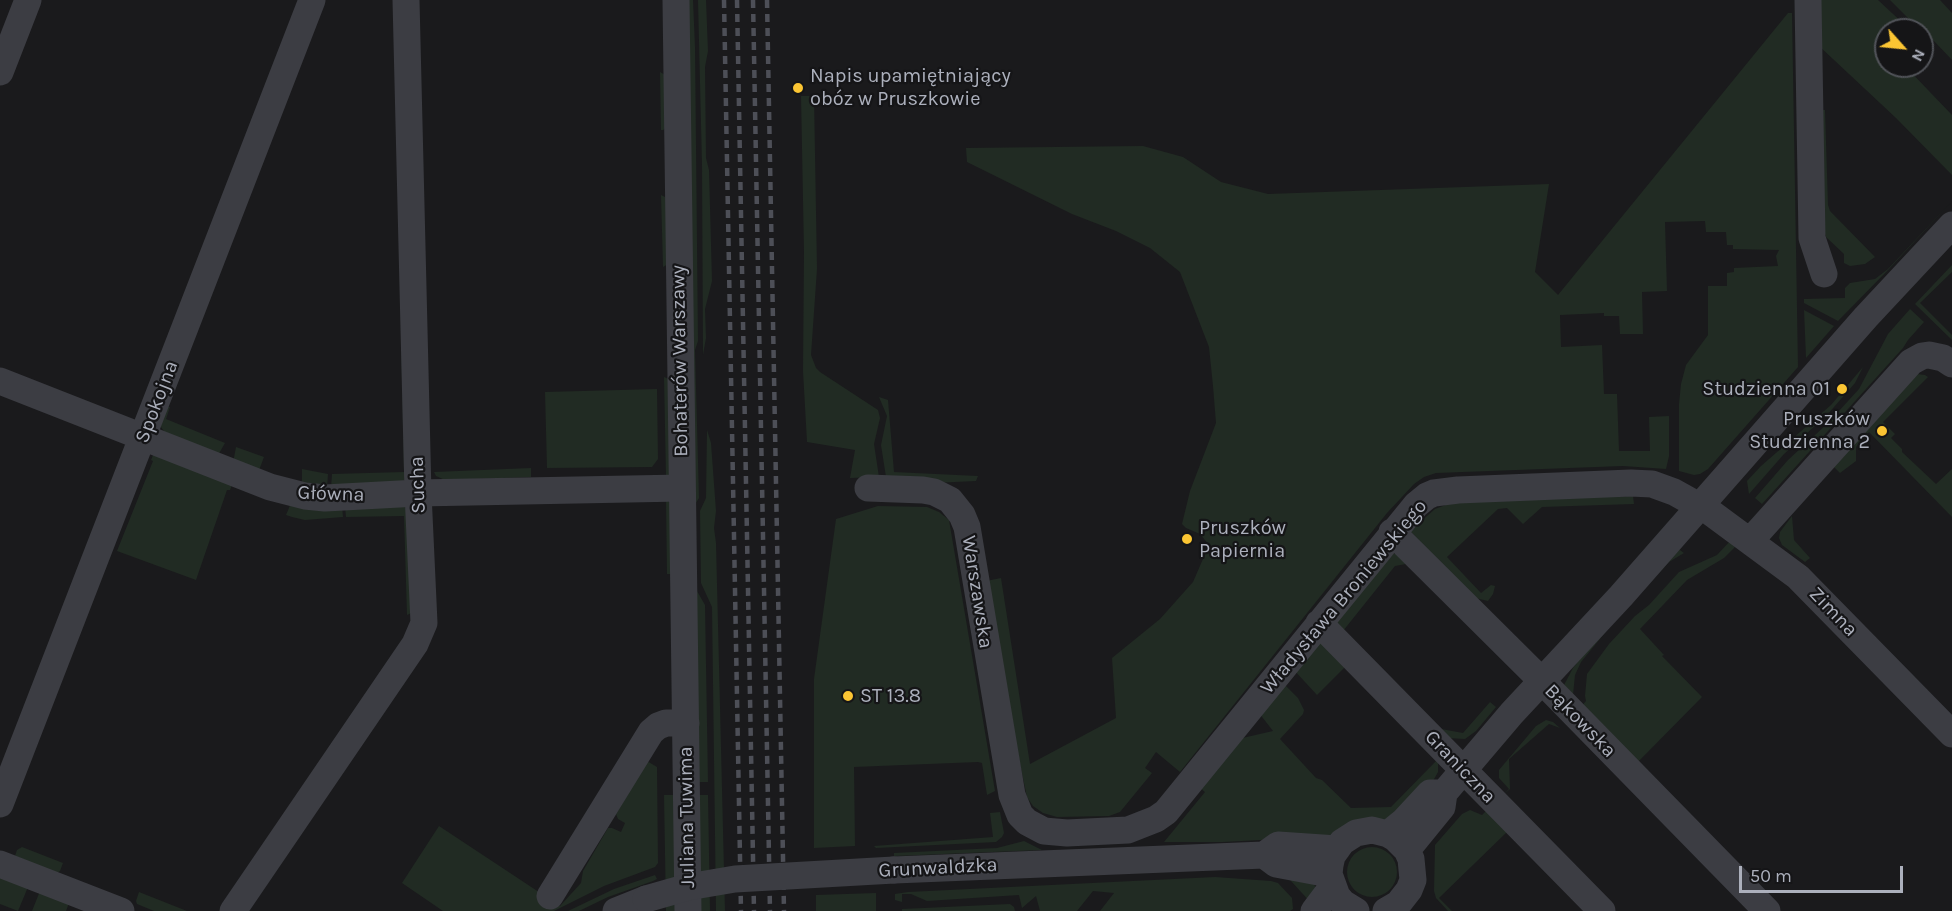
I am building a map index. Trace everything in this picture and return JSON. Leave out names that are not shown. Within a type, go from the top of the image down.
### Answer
[{"type":"street","points":[[0,72],[28,0]]},
{"type":"street","name":"Spokojna","points":[[0,804],[144,438],[312,0]]},
{"type":"street","name":"Sucha","points":[[232,911],[421,632],[424,616],[418,494],[406,0]]},
{"type":"street","name":"Bohaterów Warszawy","points":[[676,0],[686,723]]},
{"type":"street","points":[[1808,0],[1812,238],[1824,274]]},
{"type":"street","points":[[1397,842],[1404,821],[1430,793],[1444,793],[1541,680],[1621,596],[1866,317],[1952,225]]},
{"type":"street","points":[[1750,541],[1911,362],[1922,356],[1941,359]]},
{"type":"street","name":"Główna","points":[[0,381],[270,487],[298,495],[325,498],[682,488]]},
{"type":"street","name":"Władysława Broniewskiego","points":[[1175,802],[1392,532],[1427,496],[1458,490],[1643,483],[1664,487],[1701,506]]},
{"type":"street","name":"Warszawska","points":[[868,488],[934,492],[950,500],[962,515],[968,537],[1006,771],[1020,815],[1027,822],[1044,831],[1067,833],[1128,830],[1156,819],[1175,802]]},
{"type":"street","name":"Zimna","points":[[1701,506],[1804,583],[1952,734]]},
{"type":"street","name":"Bąkowska","points":[[1392,532],[1541,680],[1767,911]]},
{"type":"street","name":"Graniczna","points":[[1319,623],[1602,911]]},
{"type":"street","points":[[550,896],[651,732],[666,723],[686,723]]},
{"type":"street","name":"Juliana Tuwima","points":[[686,723],[688,911]]},
{"type":"street","points":[[1352,910],[1337,896],[1331,881],[1332,856],[1342,842],[1356,833],[1372,830],[1397,842],[1411,859],[1413,880],[1404,898],[1386,911]]},
{"type":"street","name":"Grunwaldzka","points":[[616,911],[646,899],[700,885],[751,877],[1264,855],[1278,845],[1337,849]]},
{"type":"street","name":"Grunwaldzka","points":[[1264,855],[1276,864],[1331,881]]},
{"type":"street","points":[[0,864],[121,911]]},
{"type":"street","points":[[1314,911],[1331,881]]},
{"type":"shaded area","points":[[686,0],[693,0],[695,47],[698,341],[695,350],[699,498],[694,506]]},
{"type":"shaded area","points":[[698,0],[706,0],[708,51],[705,67],[706,158],[709,170],[712,281],[705,309],[706,338],[703,355],[702,165]]},
{"type":"shaded area","points":[[1818,0],[1878,0],[1897,18],[1874,18],[1874,78],[1917,78],[1952,115],[1952,175],[1896,118],[1818,45]]},
{"type":"shaded area","points":[[1890,0],[1940,0],[1952,13],[1952,60],[1934,41],[1934,18],[1908,18]]},
{"type":"shaded area","points":[[1788,13],[1792,13],[1798,367],[1708,469],[1694,475],[1679,471],[1681,384],[1686,365],[1708,335],[1708,286],[1727,286],[1727,273],[1734,272],[1734,268],[1778,266],[1776,256],[1779,250],[1733,249],[1733,245],[1727,245],[1726,232],[1706,232],[1705,221],[1665,222],[1667,291],[1642,292],[1643,334],[1620,334],[1619,316],[1604,316],[1604,313],[1560,315],[1561,347],[1602,345],[1604,394],[1617,394],[1619,451],[1650,451],[1649,417],[1669,416],[1669,456],[1666,469],[1623,466],[1436,473],[1424,477],[1414,484],[1387,513],[1180,772],[1156,752],[1145,768],[1152,773],[1120,812],[1109,816],[1057,817],[1043,813],[1033,806],[1027,797],[1020,764],[986,581],[1001,578],[1030,764],[1116,718],[1112,658],[1160,619],[1193,582],[1209,545],[1200,534],[1182,524],[1190,491],[1216,423],[1213,386],[1209,347],[1180,272],[1150,248],[1116,231],[1072,214],[967,162],[966,148],[1143,146],[1183,157],[1221,182],[1268,194],[1549,184],[1535,272],[1558,295]]},
{"type":"shaded area","points":[[660,72],[667,76],[668,127],[663,130],[661,130]]},
{"type":"shaded area","points":[[801,96],[814,96],[817,269],[811,355],[820,372],[878,410],[880,418],[874,444],[879,477],[850,478],[855,450],[807,442],[803,371],[804,252]]},
{"type":"shaded area","points":[[1819,110],[1825,110],[1828,205],[1830,211],[1875,257],[1865,264],[1850,266],[1844,263],[1844,254],[1826,237],[1824,231]]},
{"type":"shaded area","points":[[661,195],[669,199],[670,263],[663,267]]},
{"type":"shaded area","points":[[1952,201],[1888,270],[1838,321],[1804,303],[1804,299],[1845,298],[1845,288],[1850,283],[1875,279],[1888,269]]},
{"type":"shaded area","points":[[1952,265],[1952,272],[1920,303],[1952,335],[1952,340],[1915,304]]},
{"type":"shaded area","points":[[1910,309],[1924,322],[1762,504],[1755,498],[1788,460],[1827,424],[1859,389],[1888,334]]},
{"type":"shaded area","points":[[1804,310],[1834,326],[1806,358]]},
{"type":"shaded area","points":[[401,339],[406,339],[409,459],[404,482],[331,488],[332,474],[404,472]]},
{"type":"shaded area","points":[[1863,367],[1855,383],[1827,415],[1784,454],[1749,494],[1747,481],[1831,405]]},
{"type":"shaded area","points":[[1917,374],[1928,377],[1883,422],[1895,434],[1891,438],[1902,449],[1902,452],[1936,484],[1952,469],[1952,517],[1869,432],[1856,447],[1856,461],[1840,473],[1833,466]]},
{"type":"shaded area","points":[[664,377],[671,380],[671,473],[666,477]]},
{"type":"shaded area","points":[[657,389],[658,459],[652,467],[547,468],[545,392]]},
{"type":"shaded area","points":[[879,397],[888,400],[894,472],[978,476],[976,481],[934,483],[886,477],[881,445],[887,416]]},
{"type":"shaded area","points":[[164,405],[170,407],[166,419],[225,443],[217,457],[166,434],[159,419]]},
{"type":"shaded area","points":[[707,430],[711,443],[716,511],[714,528],[725,911],[716,911],[712,607],[701,583],[700,511],[706,498]]},
{"type":"shaded area","points":[[236,447],[264,457],[258,473],[233,463]]},
{"type":"shaded area","points":[[154,453],[233,482],[230,490],[227,490],[196,580],[117,551],[153,461],[151,460]]},
{"type":"shaded area","points":[[531,468],[531,477],[445,480],[436,476],[434,472]]},
{"type":"shaded area","points":[[302,469],[328,474],[327,488],[302,485]]},
{"type":"shaded area","points":[[1633,496],[1634,504],[1542,507],[1523,524],[1507,508],[1498,509],[1447,557],[1481,593],[1491,585],[1495,586],[1488,601],[1471,597],[1410,531],[1435,509],[1456,501]]},
{"type":"shaded area","points":[[666,500],[672,504],[673,574],[667,574]]},
{"type":"shaded area","points":[[291,503],[342,506],[343,517],[305,520],[292,517],[286,515]]},
{"type":"shaded area","points":[[404,506],[408,510],[414,612],[407,615],[404,516],[346,517],[345,507]]},
{"type":"shaded area","points":[[878,506],[927,507],[939,512],[949,520],[995,791],[987,795],[982,763],[978,762],[854,767],[855,846],[814,848],[814,679],[836,519]]},
{"type":"shaded area","points":[[1792,516],[1794,540],[1810,558],[1805,562],[1782,545],[1779,538],[1780,532]]},
{"type":"shaded area","points":[[1731,540],[1735,547],[1724,558],[1687,580],[1640,629],[1664,655],[1662,656],[1702,697],[1634,766],[1580,708],[1586,701],[1587,674],[1609,644],[1679,572],[1717,555]]},
{"type":"shaded area","points":[[1677,548],[1684,553],[1669,562],[1581,662],[1575,675],[1573,695],[1564,685],[1573,668],[1602,631]]},
{"type":"shaded area","points":[[1393,554],[1400,554],[1406,564],[1395,566],[1343,631],[1334,619]]},
{"type":"shaded area","points":[[694,591],[697,591],[705,605],[708,782],[697,782]]},
{"type":"shaded area","points":[[1319,641],[1347,665],[1317,695],[1293,669]]},
{"type":"shaded area","points":[[1283,683],[1298,698],[1304,710],[1280,739],[1316,778],[1322,780],[1351,808],[1391,807],[1438,759],[1438,772],[1433,781],[1403,813],[1335,836],[1223,842],[1164,842],[1205,792],[1200,788],[1238,739],[1273,731],[1259,713]]},
{"type":"shaded area","points":[[1490,702],[1496,707],[1476,731],[1465,739],[1447,738],[1436,728],[1463,733]]},
{"type":"shaded area","points":[[1546,720],[1560,728],[1549,724],[1509,759],[1510,789],[1504,794],[1509,789],[1499,778],[1499,770],[1536,726]]},
{"type":"shaded area","points":[[647,761],[657,767],[658,863],[655,867],[604,886],[554,911],[443,911],[402,883],[439,826],[560,906],[581,883],[583,871],[608,828],[621,832],[625,823],[618,819],[616,814]]},
{"type":"shaded area","points":[[664,795],[675,795],[677,911],[666,911]]},
{"type":"shaded area","points":[[697,795],[708,795],[710,911],[699,911]]},
{"type":"shaded area","points":[[1489,808],[1508,831],[1439,898],[1452,911],[1448,911],[1436,898],[1434,891],[1435,845],[1462,814],[1470,810],[1482,815]]},
{"type":"shaded area","points":[[1000,812],[1004,833],[996,842],[876,848],[874,846],[993,837],[990,813]]},
{"type":"shaded area","points":[[1024,841],[1042,850],[894,856],[894,853],[997,848]]},
{"type":"shaded area","points":[[22,847],[63,863],[60,871],[57,873],[15,856],[17,850]]},
{"type":"shaded area","points":[[1367,847],[1377,847],[1390,854],[1397,867],[1397,877],[1390,890],[1377,897],[1367,897],[1358,893],[1351,886],[1347,877],[1347,867],[1351,858],[1358,851]]},
{"type":"shaded area","points":[[1281,870],[1313,881],[1316,889],[1312,904]]},
{"type":"shaded area","points":[[655,875],[657,879],[653,881],[608,897],[579,911],[568,911],[614,889]]},
{"type":"shaded area","points":[[0,876],[28,887],[18,911],[0,904]]},
{"type":"shaded area","points":[[1215,877],[1278,883],[1292,898],[1293,909],[1290,911],[1100,911],[1114,893],[1093,891],[1077,911],[1040,911],[1036,896],[1022,908],[1019,895],[927,901],[911,894],[902,894],[902,902],[895,900],[895,894],[908,892]]},
{"type":"shaded area","points":[[40,891],[69,903],[66,911],[32,911]]},
{"type":"shaded area","points":[[139,892],[187,911],[154,911],[137,904]]},
{"type":"shaded area","points":[[876,893],[876,911],[816,911],[816,895]]},
{"type":"shaded area","points":[[1010,904],[1015,911],[902,911],[902,909]]},
{"type":"railway","points":[[724,0],[741,911]]},
{"type":"railway","points":[[737,0],[754,911]]},
{"type":"railway","points":[[753,0],[770,911]]},
{"type":"railway","points":[[767,0],[784,911]]},
{"type":"place","name":"Napis upamiętniający obóz w Pruszkowie","points":[[798,88]]},
{"type":"place","name":"Studzienna 01","points":[[1842,389]]},
{"type":"place","name":"Pruszków Studzienna 2","points":[[1882,431]]},
{"type":"place","name":"Pruszków Papiernia","points":[[1187,539]]},
{"type":"place","name":"ST 13.8","points":[[848,696]]}]
